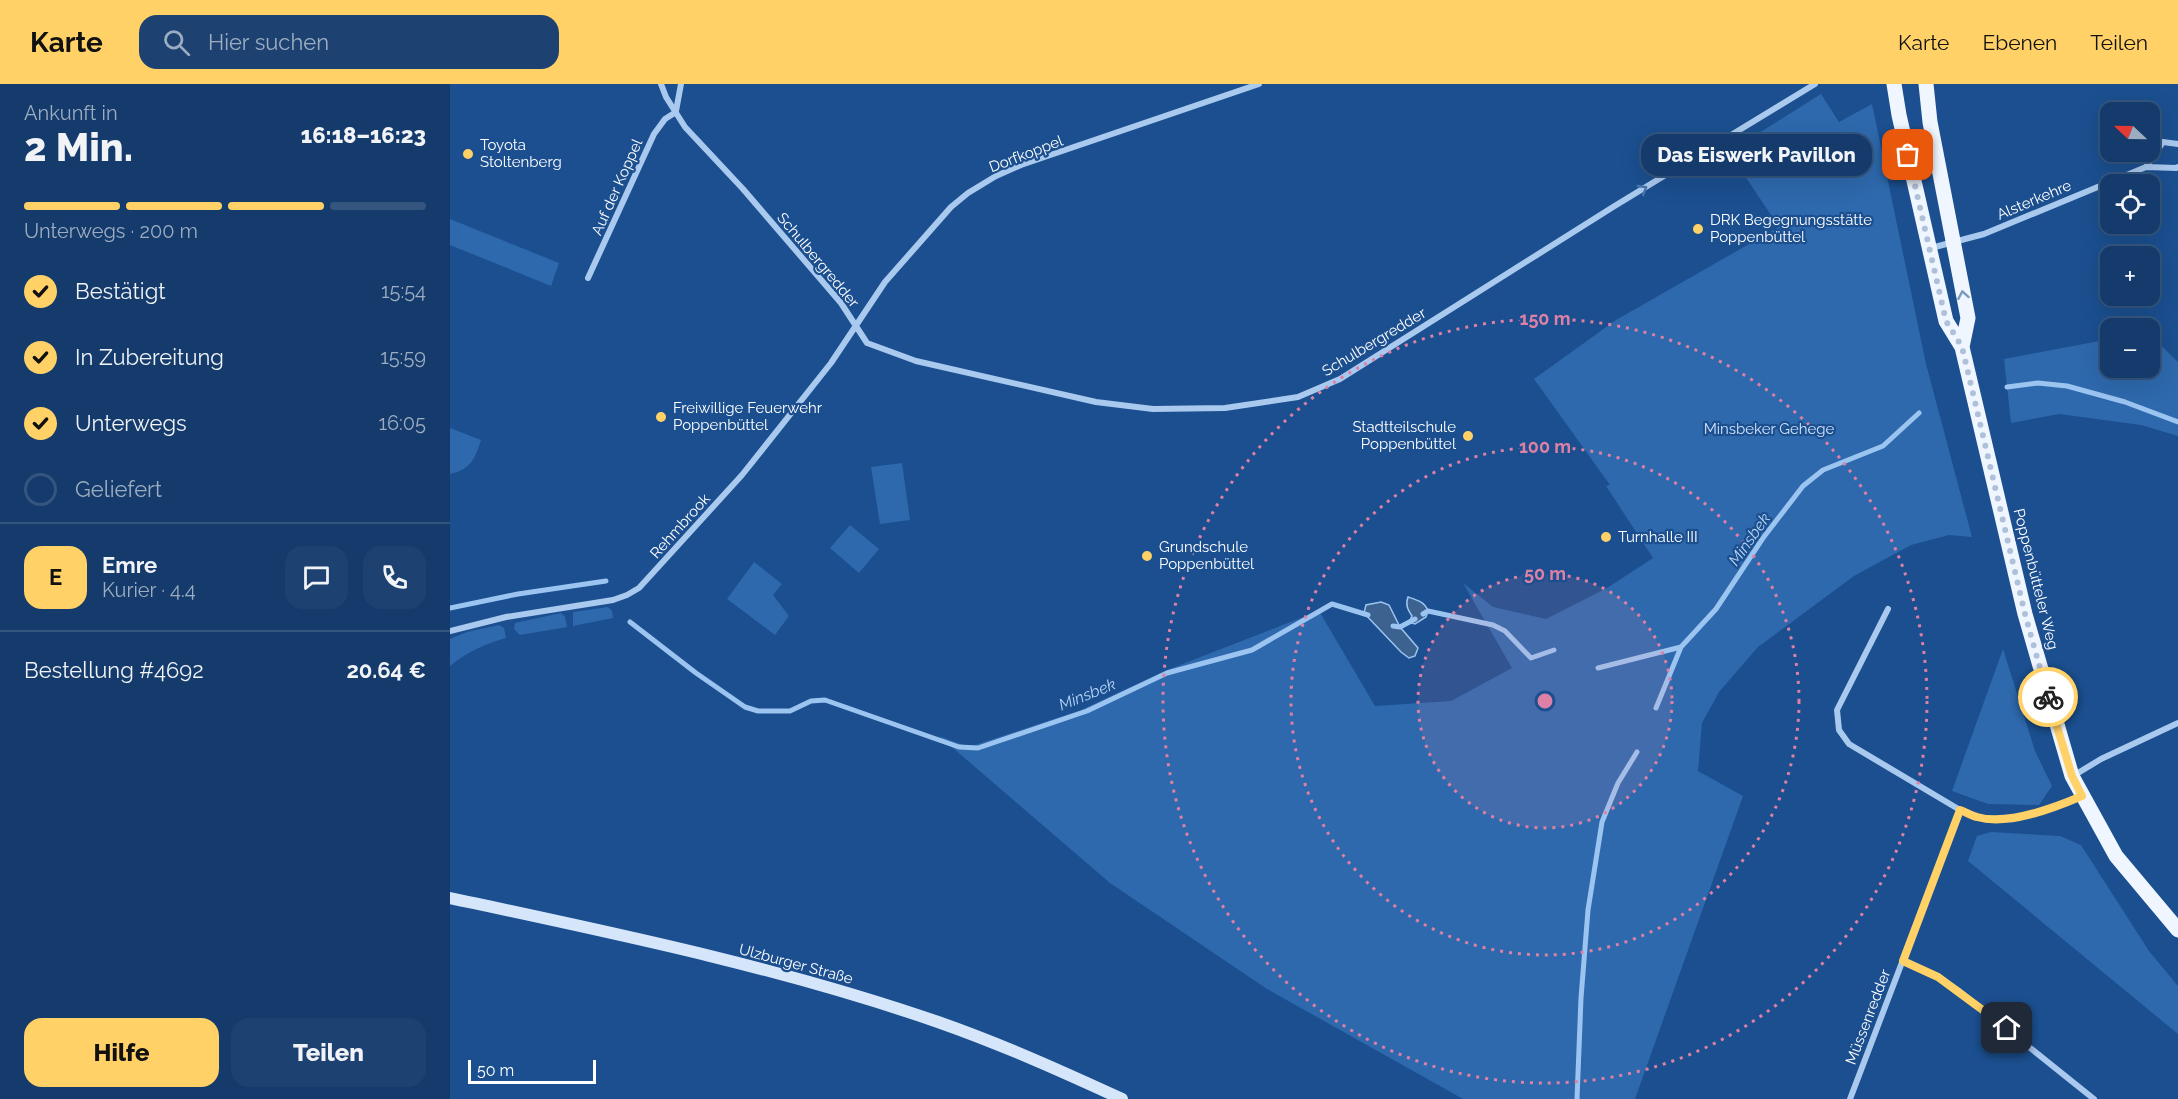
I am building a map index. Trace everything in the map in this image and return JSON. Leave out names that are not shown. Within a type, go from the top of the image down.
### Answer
[{"type":"main road","name":"Poppenbütteler Weg","points":[[1894,84],[1946,321],[1962,347],[2025,614],[2072,776],[2116,856],[2178,930]]},
{"type":"main road","name":"Poppenbütteler Weg","points":[[1926,84],[1930,122],[1968,318],[1962,347]]},
{"type":"main road","name":"Ulzburger Straße","points":[[450,898],[664,944],[886,1005],[1002,1046],[1122,1099]]},
{"type":"street","name":"Schulbergredder","points":[[661,84],[666,97],[685,127],[743,189],[841,303],[867,343],[916,361],[1096,402],[1135,408],[1190,410],[1298,397],[1340,379],[1613,207],[1815,84]]},
{"type":"street","points":[[676,112],[681,84]]},
{"type":"street","name":"Dorfkoppel","points":[[856,326],[872,299],[901,262],[951,207],[977,187],[1022,165],[1259,84]]},
{"type":"street","name":"Auf der Koppel","points":[[588,278],[654,134],[665,119],[676,112]]},
{"type":"street","points":[[2146,167],[2163,142],[2178,144]]},
{"type":"street","name":"Alsterkehre","points":[[1929,249],[1984,234],[2146,167],[2178,167]]},
{"type":"street","name":"Rehmbrook","points":[[450,631],[506,617],[613,600],[639,588],[742,475],[831,363],[856,326]]},
{"type":"street","points":[[1888,609],[1837,710],[1839,730],[1849,744],[1960,810],[1978,818],[2009,819],[2048,810],[2082,796]]},
{"type":"street","points":[[2072,776],[2101,759],[2178,723]]},
{"type":"street","name":"Müssenredder","points":[[1850,1099],[1960,810]]},
{"type":"street","points":[[1903,961],[1938,977],[1959,991],[2094,1099]]},
{"type":"green space","name":"Minsbeker Gehege","points":[[1821,94],[1839,122],[1872,104],[1926,364],[1972,537],[1949,535],[1911,545],[1854,576],[1758,647],[1719,692],[1702,723],[1698,771],[1743,796],[1635,1099],[1463,1099],[1267,989],[1110,883],[939,736],[963,745],[975,745],[1081,710],[1167,670],[1319,611],[1375,706],[1451,701],[1512,668],[1463,583],[1493,607],[1546,619],[1607,588],[1653,558],[1606,486],[1610,485],[1534,379],[1616,320],[1779,227],[1729,152]]},
{"type":"green space","points":[[450,219],[559,263],[551,286],[450,245]]},
{"type":"green space","points":[[2100,341],[2100,378],[2160,378],[2160,345],[2178,362],[2178,436],[2141,425],[2059,414],[2011,423],[2004,359]]},
{"type":"green space","points":[[450,428],[481,440],[471,462],[463,469],[450,474]]},
{"type":"green space","points":[[902,463],[910,520],[880,524],[871,467]]},
{"type":"green space","points":[[850,525],[879,549],[859,573],[830,548]]},
{"type":"green space","points":[[754,562],[782,584],[773,595],[789,616],[775,635],[727,599]]},
{"type":"green space","points":[[608,607],[612,611],[613,618],[573,626],[573,612]]},
{"type":"green space","points":[[561,613],[565,617],[567,627],[520,635],[514,629],[515,623]]},
{"type":"green space","points":[[499,625],[504,628],[506,638],[476,649],[450,666],[450,639],[467,632]]},
{"type":"green space","points":[[2003,649],[2035,751],[2052,786],[2039,805],[1988,804],[1952,791]]},
{"type":"green space","points":[[1991,832],[2060,836],[2081,845],[2149,951],[2178,986],[2178,1034],[1968,861],[1977,836]]},
{"type":"shaded area","points":[[1408,597],[1423,603],[1428,611],[1426,617],[1415,624],[1409,622],[1412,616],[1407,607]]},
{"type":"shaded area","points":[[1381,602],[1389,605],[1400,627],[1418,648],[1415,656],[1409,658],[1401,652],[1364,613],[1366,605]]},
{"type":"waterway","points":[[2007,387],[2038,383],[2067,386],[2125,402],[2178,422]]},
{"type":"waterway","name":"Minsbek","points":[[1598,668],[1681,647],[1716,609],[1763,538],[1803,486],[1823,470],[1883,446],[1919,413]]},
{"type":"waterway","points":[[450,608],[518,594],[606,581]]},
{"type":"waterway","name":"Minsbek","points":[[630,622],[745,707],[758,711],[790,711],[811,701],[825,700],[959,747],[978,748],[1087,711],[1167,673],[1252,650],[1332,604],[1368,615]]},
{"type":"waterway","name":"Minsbek","points":[[1423,614],[1428,611],[1493,625],[1505,631],[1531,658],[1554,650]]},
{"type":"waterway","name":"Minsbek","points":[[1393,626],[1400,627],[1415,619]]},
{"type":"waterway","points":[[1656,708],[1681,647]]},
{"type":"waterway","points":[[1577,1099],[1581,998],[1588,910],[1602,822],[1618,783],[1637,752]]},
{"type":"way so far","points":[[1908,155],[1946,321],[1962,347],[2025,614],[2048,697]]},
{"type":"place","name":"Toyota Stoltenberg","points":[[468,154]]},
{"type":"place","name":"Das Eiswerk Pavillon","points":[[1908,155]]},
{"type":"place","name":"DRK Begegnungsstätte Poppenbüttel","points":[[1698,229]]},
{"type":"place","name":"Freiwillige Feuerwehr Poppenbüttel","points":[[661,417]]},
{"type":"place","name":"Stadtteilschule Poppenbüttel","points":[[1468,436]]},
{"type":"place","name":"Turnhalle III","points":[[1606,537]]},
{"type":"place","name":"Grundschule Poppenbüttel","points":[[1147,556]]},
{"type":"route","points":[[2007,1028],[1938,977],[1903,961],[1960,810],[1978,818],[2009,819],[2048,810],[2082,796],[2072,776],[2048,697]]}]
